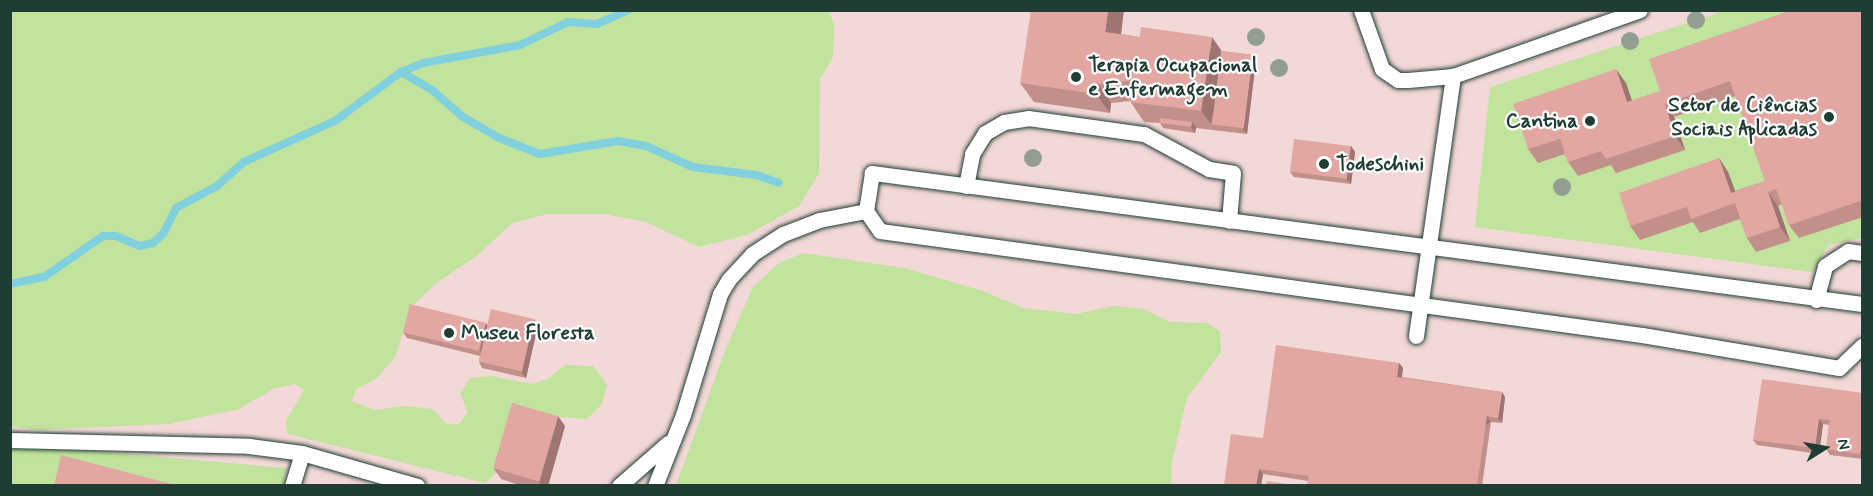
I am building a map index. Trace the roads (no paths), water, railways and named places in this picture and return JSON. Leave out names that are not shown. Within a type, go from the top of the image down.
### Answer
[{"type":"lane","points":[[1361,10],[1382,69],[1390,75],[1408,80],[1453,76],[1640,10]]},
{"type":"lane","points":[[1416,336],[1453,76]]},
{"type":"lane","points":[[966,186],[972,154],[985,133],[1004,122],[1028,118],[1144,134],[1209,169],[1233,173],[1228,221]]},
{"type":"lane","points":[[1863,304],[1816,300],[872,173],[866,211],[880,231],[1642,335],[1839,368],[1863,346]]},
{"type":"lane","points":[[655,486],[729,279],[752,254],[783,234],[819,220],[866,211]]},
{"type":"lane","points":[[1816,300],[1825,266],[1848,251],[1863,253]]},
{"type":"lane","points":[[619,486],[644,467],[672,439]]},
{"type":"lane","points":[[10,440],[249,446],[302,453],[417,486]]},
{"type":"lane","points":[[292,486],[302,453]]},
{"type":"waterway","points":[[10,284],[44,277],[103,236],[116,236],[140,246],[153,243],[163,234],[176,208],[217,186],[244,162],[335,121],[401,72],[423,63],[520,45],[568,22],[597,24],[628,10]]},
{"type":"waterway","points":[[401,72],[432,90],[463,117],[497,137],[540,154],[618,141],[646,146],[693,167],[756,175],[779,183]]},
{"type":"place","name":"Terapia Ocupacional e Enfermagem","points":[[1076,77]]},
{"type":"place","name":"Setor de Ciências Sociais Aplicadas","points":[[1829,117]]},
{"type":"place","name":"Cantina","points":[[1590,121]]},
{"type":"place","name":"Todeschini","points":[[1324,164]]},
{"type":"place","name":"Museu Floresta","points":[[449,333]]}]
